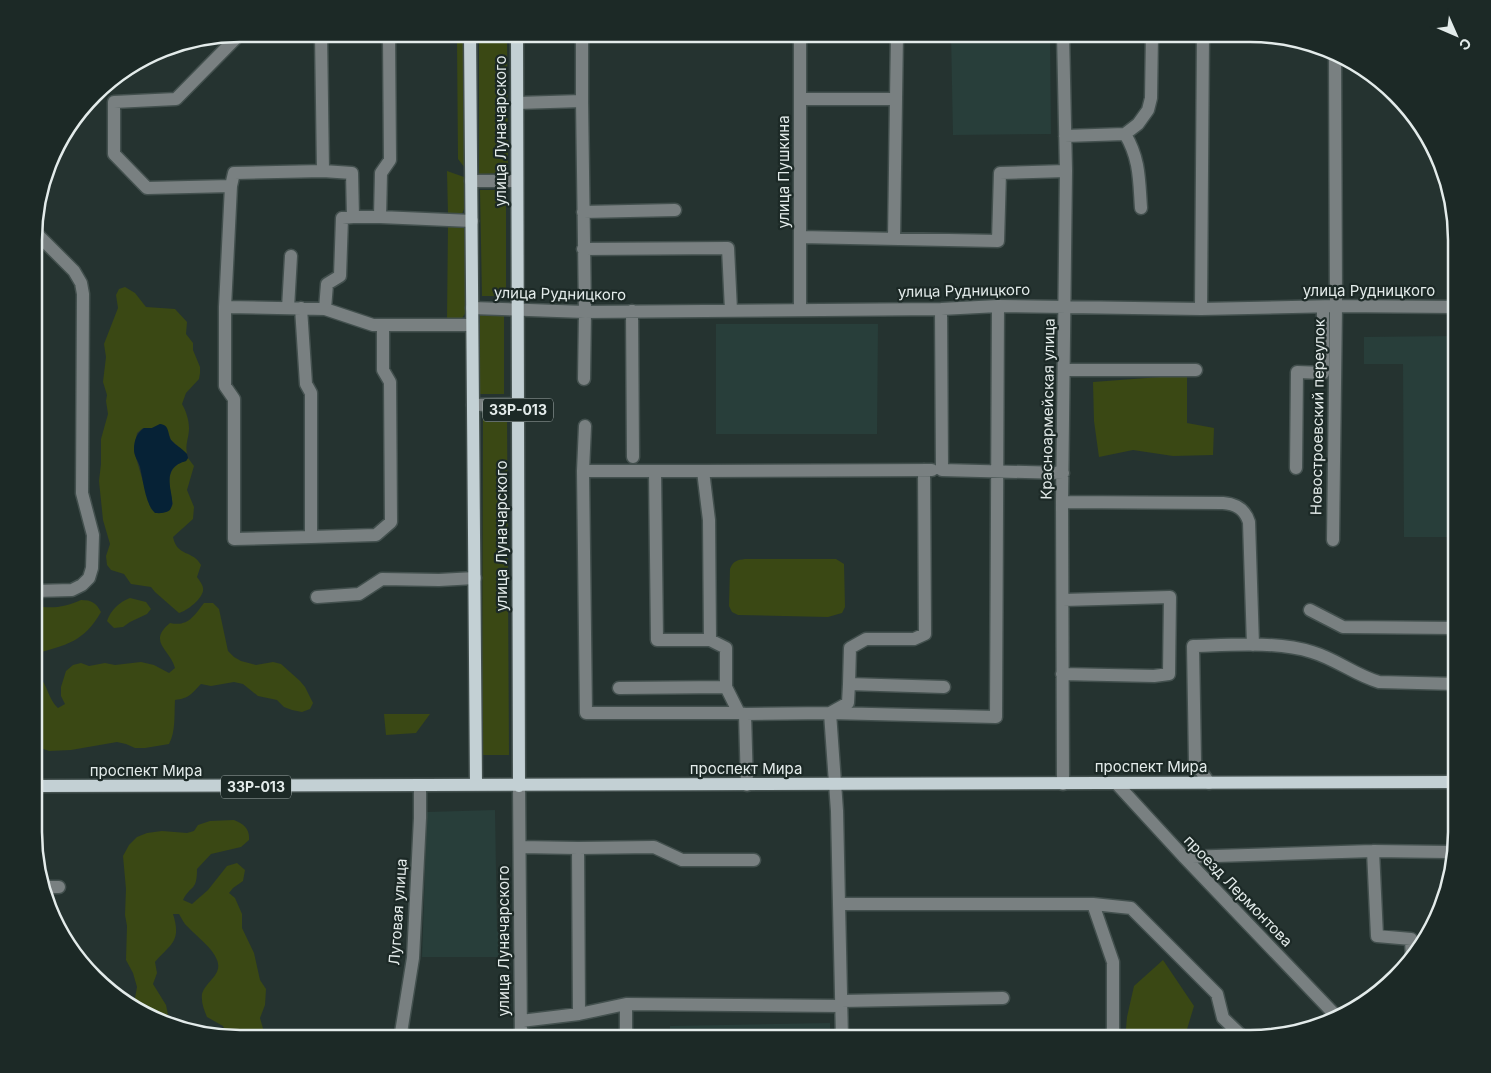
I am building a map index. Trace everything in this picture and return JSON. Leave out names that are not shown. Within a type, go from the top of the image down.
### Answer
[{"type":"main road","name":"улица Луначарского","points":[[470,42],[476,785]]},
{"type":"main road","name":"улица Луначарского","points":[[517,42],[519,786]]},
{"type":"main road","name":"проспект Мира","points":[[42,786],[1448,782]]},
{"type":"street","points":[[321,42],[323,172]]},
{"type":"street","points":[[380,217],[381,173],[390,160],[389,42]]},
{"type":"street","points":[[582,42],[583,249],[586,312],[584,379]]},
{"type":"street","name":"улица Пушкина","points":[[800,42],[800,309]]},
{"type":"street","points":[[894,239],[897,42]]},
{"type":"street","name":"Красноармейская улица","points":[[1063,42],[1066,306],[1062,502],[1063,784]]},
{"type":"street","points":[[1065,136],[1125,134],[1138,124],[1148,110],[1151,98],[1152,42]]},
{"type":"street","points":[[1201,309],[1203,42]]},
{"type":"street","points":[[231,43],[176,99],[114,102],[114,154],[147,188],[231,186]]},
{"type":"street","name":"Новостроевский переулок","points":[[1333,540],[1329,307],[1335,62]]},
{"type":"street","points":[[800,99],[896,99]]},
{"type":"street","points":[[517,103],[582,101]]},
{"type":"street","points":[[1125,134],[1133,147],[1139,166],[1140,208]]},
{"type":"street","points":[[800,237],[998,240],[1000,174],[1066,171]]},
{"type":"street","points":[[353,217],[352,173],[234,173],[231,186],[225,307],[225,386],[234,399],[234,539],[376,535],[391,522],[390,382],[383,370],[383,326]]},
{"type":"street","points":[[471,181],[517,180]]},
{"type":"street","points":[[583,212],[675,210]]},
{"type":"street","points":[[325,309],[327,284],[340,276],[342,218],[380,217],[472,220]]},
{"type":"street","points":[[42,238],[74,271],[81,282],[83,294],[82,493],[93,535],[92,568],[89,578],[82,585],[72,590],[42,591]]},
{"type":"street","points":[[583,249],[728,248],[731,310]]},
{"type":"street","points":[[288,308],[291,256]]},
{"type":"street","points":[[584,426],[586,713],[830,713],[996,717],[998,306]]},
{"type":"street","name":"улица Рудницкого","points":[[472,308],[586,312],[941,309],[998,306],[1201,309],[1448,307]]},
{"type":"street","points":[[225,307],[325,309],[354,320],[383,326],[472,325]]},
{"type":"street","points":[[1296,468],[1297,372],[1322,373],[1329,307]]},
{"type":"street","points":[[301,308],[306,384],[311,393],[311,537]]},
{"type":"street","points":[[941,309],[942,470]]},
{"type":"street","points":[[632,311],[633,457]]},
{"type":"street","points":[[1065,370],[1196,370]]},
{"type":"street","points":[[473,405],[518,404]]},
{"type":"street","points":[[830,713],[848,703],[850,648],[866,639],[914,639],[925,634],[924,470]]},
{"type":"street","points":[[583,471],[942,470],[997,473],[1063,473]]},
{"type":"street","points":[[655,471],[657,640],[710,640],[726,648],[726,687],[742,714],[747,785]]},
{"type":"street","points":[[703,471],[709,520],[710,640]]},
{"type":"street","points":[[1062,502],[1223,502],[1233,503],[1239,507],[1244,512],[1248,522],[1253,645]]},
{"type":"street","points":[[317,597],[359,594],[382,579],[439,580],[475,578]]},
{"type":"street","points":[[1062,600],[1170,598],[1169,674],[1154,676],[1062,674]]},
{"type":"street","points":[[1310,610],[1343,627],[1448,628]]},
{"type":"street","points":[[1209,783],[1195,762],[1193,646],[1253,645],[1296,648],[1311,651],[1333,660],[1368,679],[1379,682],[1448,684]]},
{"type":"street","points":[[849,684],[944,687]]},
{"type":"street","points":[[619,688],[726,687]]},
{"type":"street","points":[[830,713],[837,811],[842,1030]]},
{"type":"street","name":"проезд Лермонтова","points":[[1116,784],[1333,1012]]},
{"type":"street","name":"Луговая улица","points":[[401,1030],[413,958],[420,786]]},
{"type":"street","name":"улица Луначарского","points":[[519,786],[521,1030]]},
{"type":"street","points":[[520,847],[654,847],[682,860],[754,860]]},
{"type":"street","points":[[578,848],[579,1014]]},
{"type":"street","points":[[1184,857],[1373,851],[1448,852]]},
{"type":"street","points":[[1373,851],[1377,936],[1411,939],[1411,948]]},
{"type":"street","points":[[50,887],[59,887]]},
{"type":"street","points":[[839,904],[1093,904],[1131,908],[1217,994],[1223,1018],[1236,1030]]},
{"type":"street","points":[[1093,904],[1113,962],[1113,1030]]},
{"type":"street","points":[[521,1021],[579,1014],[626,1004],[841,1004],[1003,998]]},
{"type":"street","points":[[626,1004],[626,1030]]},
{"type":"shaded area","points":[[951,42],[1050,42],[1051,134],[953,135]]},
{"type":"shaded area","points":[[716,324],[878,324],[877,434],[716,434]]},
{"type":"shaded area","points":[[1448,336],[1448,537],[1404,537],[1403,364],[1364,364],[1364,337]]},
{"type":"shaded area","points":[[160,424],[167,428],[171,440],[187,454],[188,458],[186,461],[175,466],[170,474],[171,508],[166,512],[155,513],[147,498],[134,446],[139,432],[144,428],[152,428]]},
{"type":"shaded area","points":[[495,810],[497,931],[501,935],[501,957],[422,957],[427,812]]},
{"type":"shaded area","points":[[830,1023],[830,1030],[670,1030],[670,1026]]},
{"type":"green space","points":[[457,42],[463,42],[465,168],[458,159]]},
{"type":"green space","points":[[479,42],[507,42],[508,173],[479,174]]},
{"type":"green space","points":[[447,171],[464,177],[464,209],[462,214],[448,214]]},
{"type":"green space","points":[[480,190],[506,190],[506,296],[482,296]]},
{"type":"green space","points":[[448,225],[465,227],[466,229],[466,312],[461,320],[447,321]]},
{"type":"green space","points":[[125,287],[135,293],[146,307],[175,309],[187,322],[186,334],[193,343],[193,350],[200,367],[199,379],[186,393],[182,404],[189,425],[187,454],[171,440],[168,431],[160,424],[152,428],[143,428],[137,433],[134,451],[151,509],[160,513],[169,511],[173,504],[170,478],[174,467],[188,458],[194,466],[187,490],[194,507],[193,519],[173,537],[178,548],[194,557],[201,565],[197,577],[202,585],[203,592],[195,603],[179,613],[151,587],[131,584],[124,574],[111,570],[107,565],[106,556],[110,544],[103,520],[99,481],[101,439],[108,414],[107,395],[103,382],[106,357],[104,344],[118,308],[116,295],[119,289]]},
{"type":"green space","points":[[504,308],[504,394],[480,394],[480,309]]},
{"type":"green space","points":[[1187,375],[1187,423],[1214,428],[1213,455],[1173,456],[1133,450],[1099,457],[1094,421],[1093,382]]},
{"type":"green space","points":[[483,413],[507,413],[509,755],[482,755]]},
{"type":"green space","points":[[745,559],[836,559],[844,564],[845,607],[842,613],[828,617],[738,615],[732,612],[729,606],[730,569],[736,561]]},
{"type":"green space","points":[[130,598],[146,602],[151,609],[147,614],[123,627],[114,628],[107,621],[109,617],[119,604]]},
{"type":"green space","points":[[81,600],[88,601],[97,606],[101,612],[95,622],[81,636],[65,645],[42,652],[42,607],[59,607]]},
{"type":"green space","points":[[204,603],[213,603],[219,609],[228,651],[241,661],[256,665],[273,662],[281,664],[305,687],[313,703],[310,709],[302,712],[292,710],[284,707],[277,700],[258,696],[243,684],[234,682],[211,686],[201,684],[187,697],[175,700],[174,728],[169,744],[135,748],[117,742],[71,750],[49,751],[42,748],[42,680],[58,708],[65,704],[61,696],[61,687],[66,671],[73,665],[81,663],[89,666],[105,663],[115,665],[141,662],[154,665],[169,673],[175,668],[162,646],[160,635],[170,623],[186,622]]},
{"type":"green space","points":[[384,714],[430,714],[416,733],[386,735]]},
{"type":"green space","points":[[234,820],[241,823],[246,827],[249,840],[241,847],[211,854],[197,869],[195,885],[183,900],[192,904],[208,890],[227,866],[237,863],[245,870],[243,881],[229,893],[235,898],[242,914],[242,928],[254,953],[260,980],[266,989],[265,1005],[260,1018],[263,1030],[225,1030],[223,1026],[207,1017],[202,1003],[202,994],[218,970],[217,960],[208,946],[185,924],[179,914],[173,914],[176,931],[173,942],[155,962],[157,973],[153,984],[166,1005],[168,1017],[134,1000],[137,987],[133,973],[126,960],[126,889],[123,856],[129,845],[137,837],[147,833],[162,831],[187,833],[194,831],[198,825],[210,821]]},
{"type":"green space","points":[[1163,960],[1194,1006],[1187,1030],[1126,1030],[1134,986]]}]
